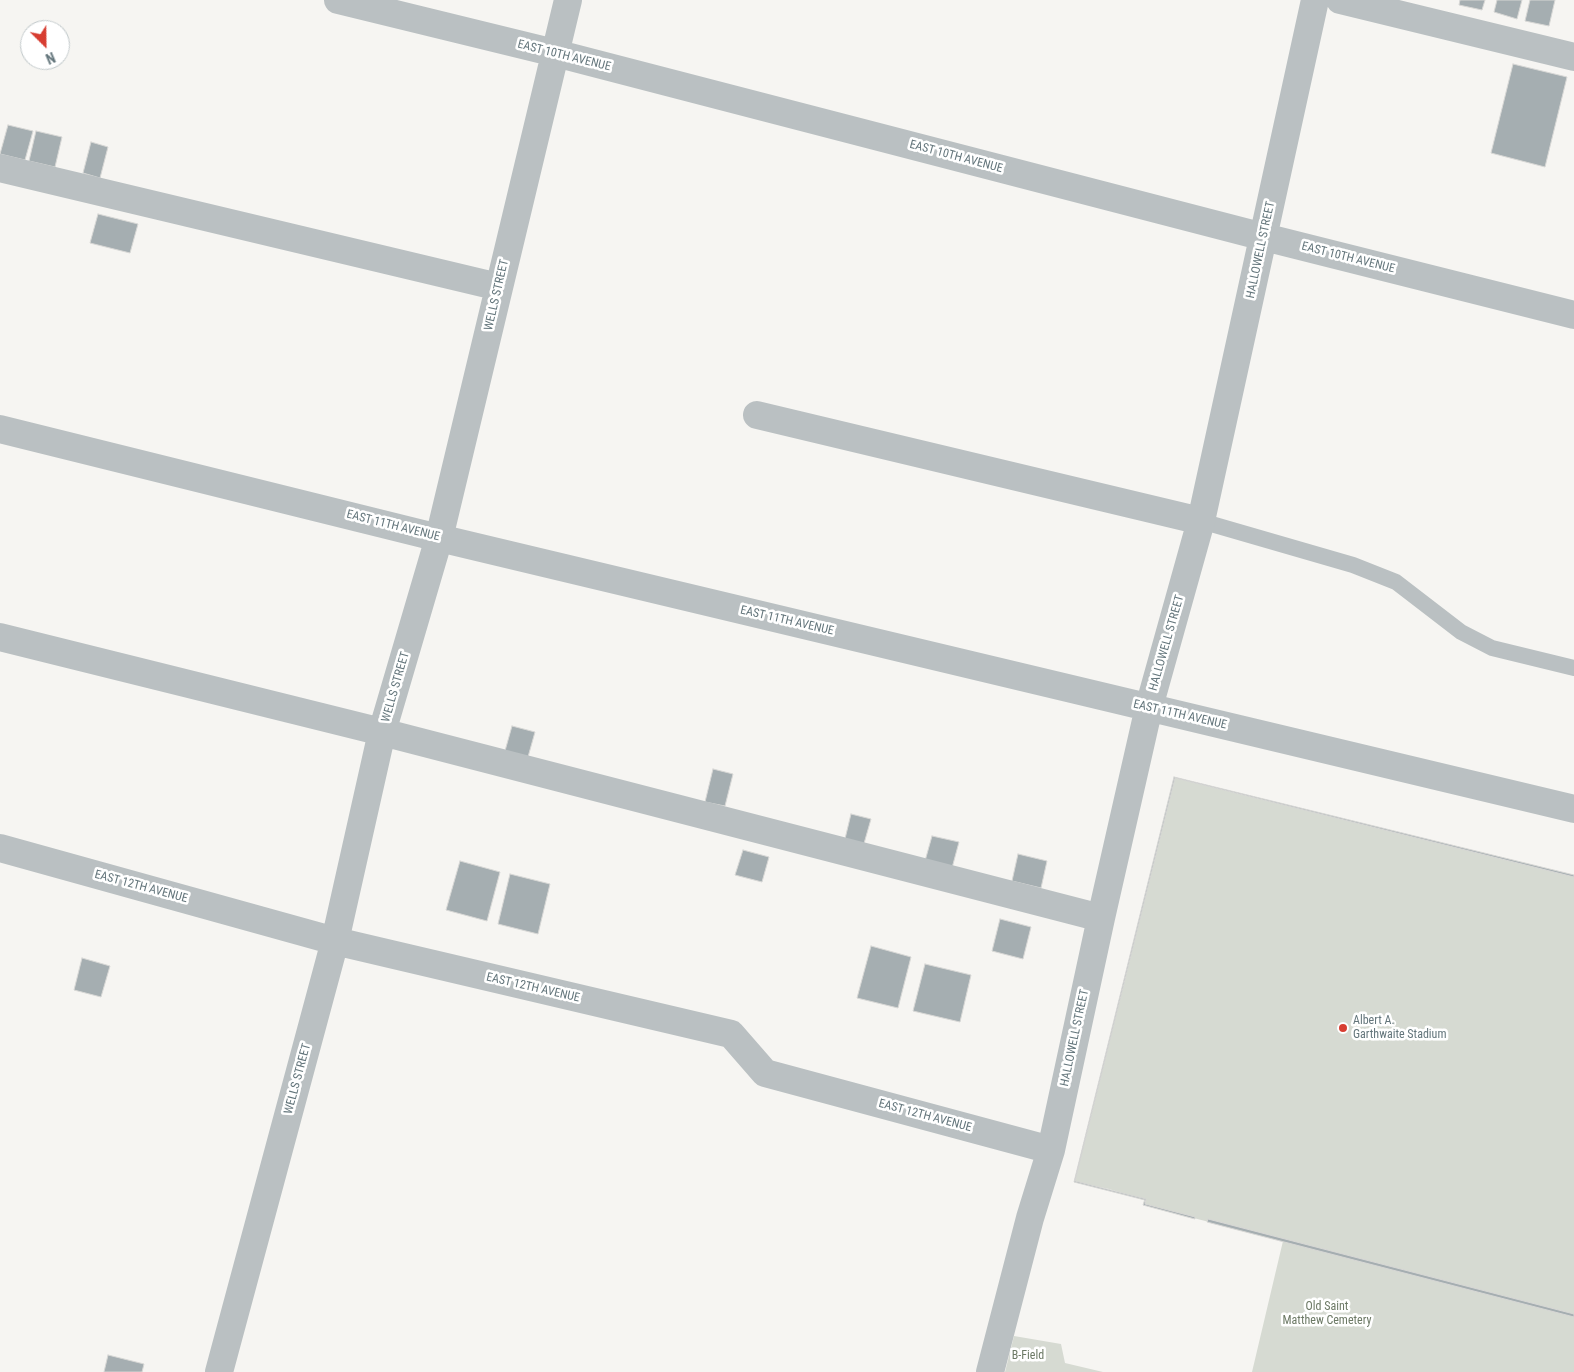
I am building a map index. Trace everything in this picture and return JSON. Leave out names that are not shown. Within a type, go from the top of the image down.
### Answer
[{"type":"street","name":"EAST 10TH AVENUE","points":[[338,0],[555,53],[1264,237],[1574,315]]},
{"type":"street","name":"WELLS STREET","points":[[218,1372],[335,941],[382,732],[439,538],[568,0]]},
{"type":"street","name":"HALLOWELL STREET","points":[[990,1372],[1030,1218],[1051,1150],[1149,708],[1202,521],[1315,0]]},
{"type":"street","points":[[1340,0],[1574,57]]},
{"type":"street","points":[[0,168],[499,288]]},
{"type":"street","points":[[757,415],[1202,521]]},
{"type":"street","name":"EAST 11TH AVENUE","points":[[0,429],[439,538],[1574,809]]},
{"type":"street","points":[[0,637],[382,732],[1101,918]]},
{"type":"street","name":"EAST 12TH AVENUE","points":[[0,848],[335,941],[731,1034],[765,1072],[1051,1150]]},
{"type":"lane","points":[[1202,521],[1353,565],[1396,582],[1461,632],[1492,648],[1574,668]]},
{"type":"green space","name":"Albert A. Garthwaite Stadium","points":[[1174,777],[1574,875],[1574,1372],[1252,1372],[1283,1241],[1143,1205],[1144,1200],[1109,1189],[1074,1182]]},
{"type":"green space","name":"B-Field","points":[[1014,1336],[1061,1344],[1065,1363],[1103,1372],[1005,1372]]},
{"type":"building","points":[[1460,0],[1485,0],[1482,10],[1459,5]]},
{"type":"building","points":[[1497,0],[1522,0],[1517,19],[1494,12]]},
{"type":"building","points":[[1530,0],[1555,0],[1549,26],[1525,21]]},
{"type":"building","points":[[1513,64],[1567,77],[1545,167],[1491,153]]},
{"type":"building","points":[[8,125],[33,131],[25,160],[0,154]]},
{"type":"building","points":[[36,131],[62,137],[55,167],[29,161]]},
{"type":"building","points":[[91,142],[108,147],[100,178],[83,173]]},
{"type":"building","points":[[98,214],[138,224],[130,253],[90,243]]},
{"type":"building","points":[[512,726],[535,732],[526,764],[503,758]]},
{"type":"building","points":[[713,769],[733,774],[725,806],[705,802]]},
{"type":"building","points":[[1174,777],[1574,875],[1574,877],[1175,778],[1075,1181],[1146,1199],[1145,1204],[1195,1217],[1195,1219],[1143,1205],[1145,1200],[1074,1182]]},
{"type":"building","points":[[851,814],[871,819],[863,847],[844,843]]},
{"type":"building","points":[[932,836],[959,842],[952,868],[925,861]]},
{"type":"building","points":[[743,850],[769,857],[762,882],[735,875]]},
{"type":"building","points":[[1018,854],[1047,861],[1041,888],[1012,881]]},
{"type":"building","points":[[460,861],[500,872],[487,921],[446,910]]},
{"type":"building","points":[[510,874],[550,884],[538,934],[498,924]]},
{"type":"building","points":[[1000,919],[1031,927],[1023,959],[992,951]]},
{"type":"building","points":[[871,946],[911,957],[898,1008],[857,998]]},
{"type":"building","points":[[82,958],[110,966],[101,997],[74,990]]},
{"type":"building","points":[[925,964],[971,975],[960,1022],[913,1011]]},
{"type":"building","points":[[1208,1219],[1574,1314],[1574,1317],[1207,1222]]},
{"type":"building","points":[[108,1355],[144,1364],[142,1372],[104,1372]]},
{"type":"place","name":"Albert A. Garthwaite Stadium","points":[[1343,1028]]},
{"type":"park label","name":"Old Saint Matthew Cemetery","points":[[1327,1314]]}]
